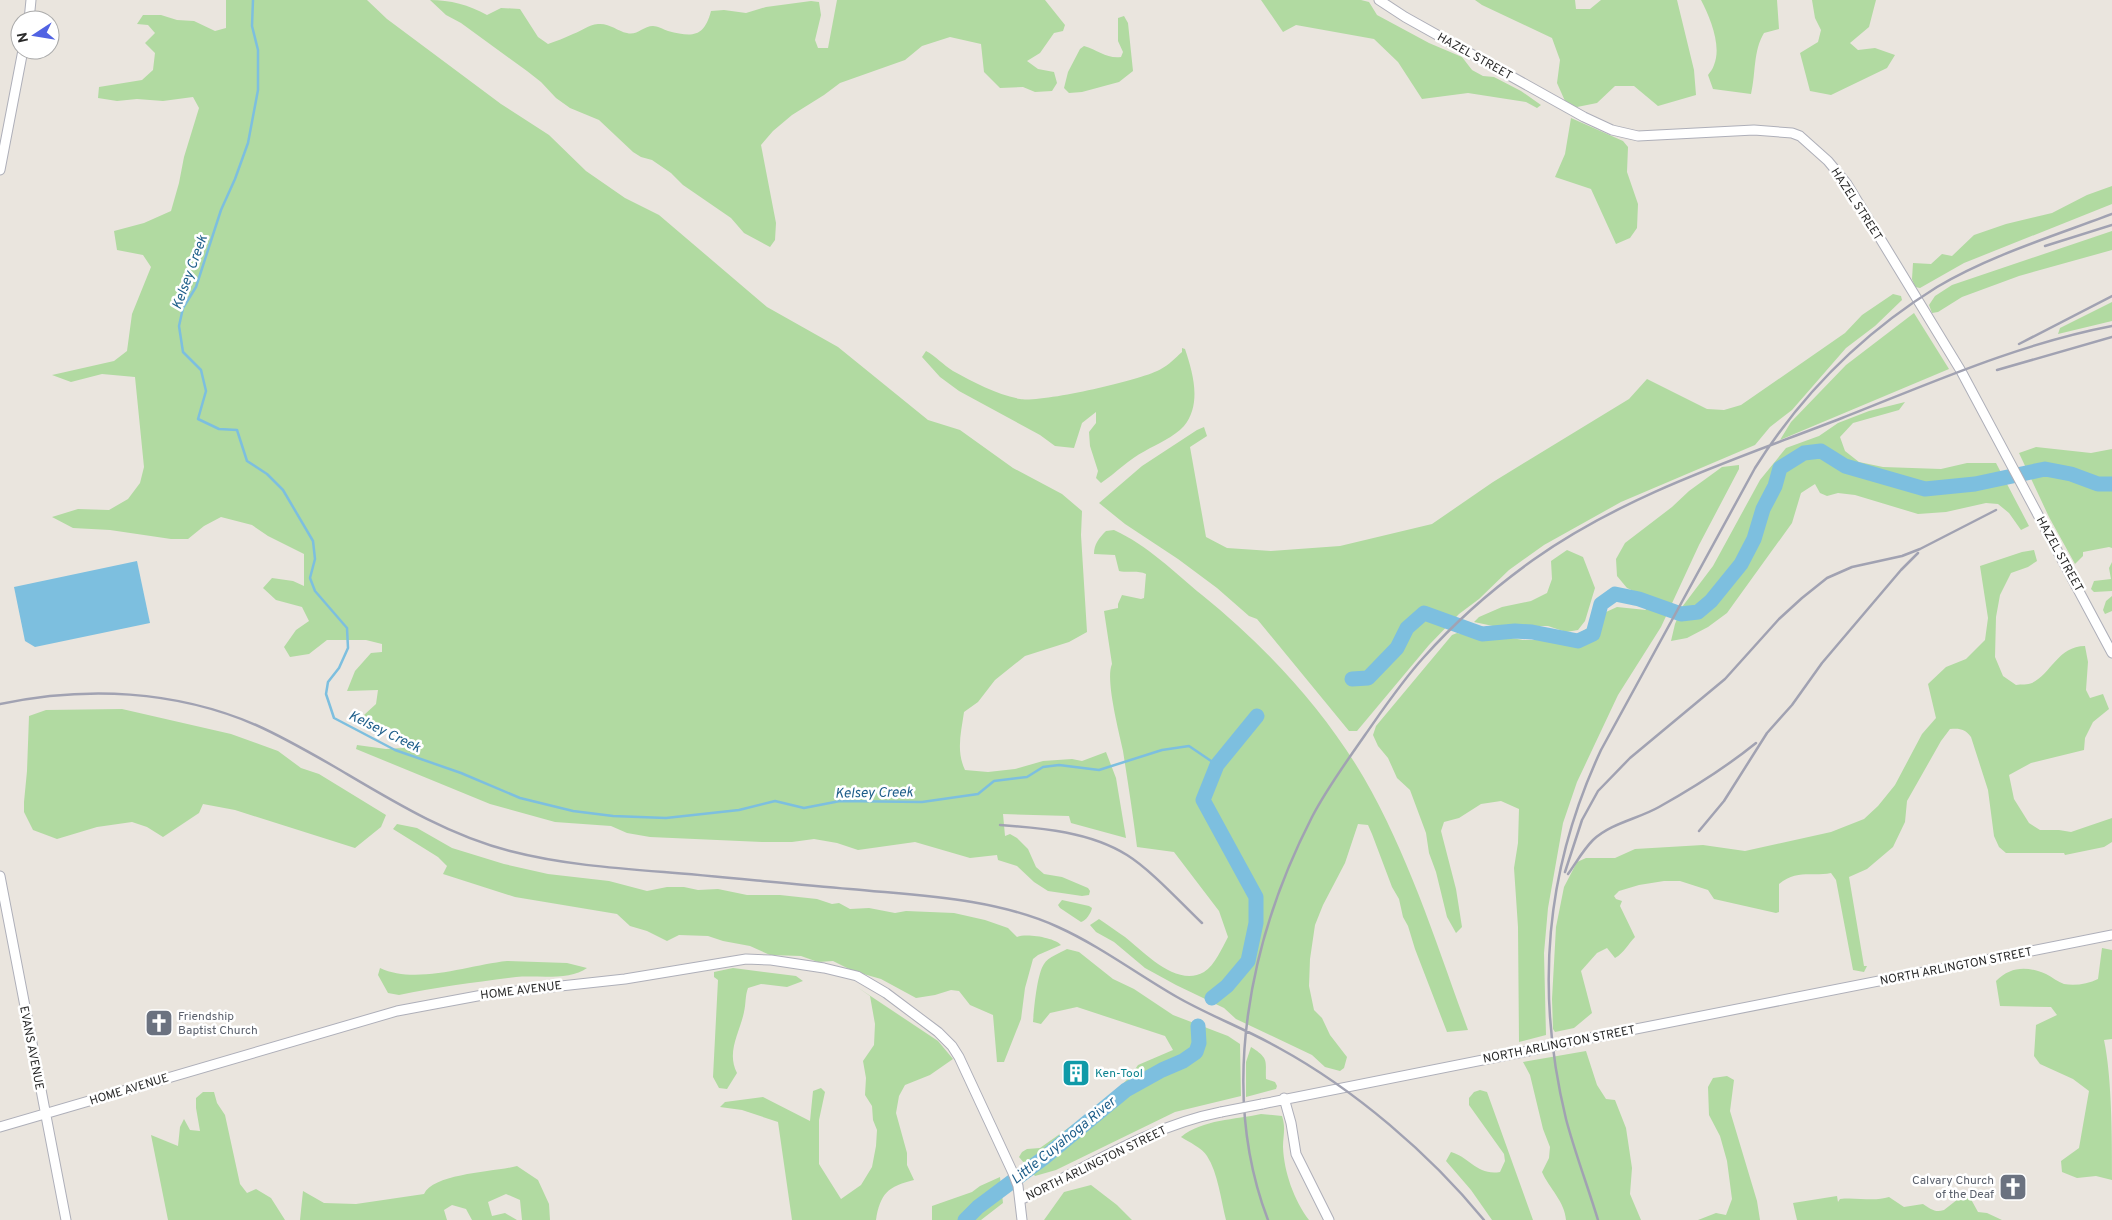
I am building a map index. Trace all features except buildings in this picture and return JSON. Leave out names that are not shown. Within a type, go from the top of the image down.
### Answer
[{"type":"street","name":"HAZEL STREET","points":[[1378,0],[1567,108],[1612,130],[1645,136],[1781,130],[1800,136],[1828,161],[1847,184],[1961,371],[2112,653]]},
{"type":"street","points":[[0,170],[21,60]]},
{"type":"street","name":"EVANS AVENUE","points":[[0,876],[66,1220]]},
{"type":"street","name":"NORTH ARLINGTON STREET","points":[[1020,1200],[1149,1135],[1184,1122],[1221,1112],[2112,935]]},
{"type":"street","name":"HOME AVENUE","points":[[0,1127],[397,1011],[488,994],[625,979],[733,960],[752,959],[837,970],[857,976],[886,993],[938,1032],[952,1046],[959,1057],[1008,1163],[1018,1186],[1022,1220]]},
{"type":"street","points":[[1284,1098],[1296,1154],[1329,1220]]},
{"type":"green space","points":[[226,0],[367,0],[387,19],[501,104],[549,135],[586,171],[625,198],[659,215],[767,307],[838,347],[928,420],[960,430],[1013,468],[1062,494],[1082,511],[1081,535],[1087,632],[1069,642],[1025,656],[995,680],[978,702],[964,712],[960,749],[965,770],[988,772],[1015,769],[1043,761],[1072,759],[1082,761],[1106,752],[1116,778],[1126,838],[1071,823],[1069,816],[1003,814],[1005,836],[1010,834],[1028,849],[1036,867],[1044,874],[1062,877],[1088,888],[1090,891],[1089,895],[1082,896],[1048,891],[1034,882],[1017,866],[998,860],[997,855],[970,858],[915,842],[858,850],[837,843],[814,839],[792,842],[762,842],[650,837],[627,833],[611,826],[555,822],[490,804],[356,749],[357,745],[386,749],[403,748],[404,735],[386,726],[366,724],[364,715],[376,704],[378,690],[347,691],[355,671],[371,653],[382,652],[382,644],[366,640],[327,640],[309,654],[290,657],[284,647],[296,630],[309,621],[302,607],[276,600],[263,588],[272,578],[293,581],[304,586],[304,554],[268,536],[252,525],[221,517],[204,526],[188,539],[171,539],[110,530],[73,528],[52,517],[78,509],[109,510],[128,499],[140,483],[144,467],[135,377],[102,374],[71,382],[52,375],[114,361],[127,351],[132,314],[151,267],[143,255],[117,250],[114,231],[144,223],[171,211],[184,157],[199,108],[193,97],[163,101],[137,99],[117,101],[98,98],[99,87],[142,80],[153,70],[155,53],[145,43],[155,33],[148,25],[137,24],[143,15],[161,15],[177,20],[194,21],[215,31],[226,28]]},
{"type":"green space","points":[[430,0],[459,4],[487,15],[501,8],[520,9],[538,37],[548,44],[598,24],[631,34],[653,26],[676,33],[690,34],[701,31],[711,11],[724,10],[746,13],[766,7],[811,1],[819,2],[821,15],[815,40],[818,48],[828,48],[837,0],[1045,0],[1065,25],[1063,31],[1054,33],[1040,53],[1027,61],[1038,69],[1054,72],[1057,83],[1052,91],[1035,92],[1023,87],[1000,88],[984,72],[981,44],[950,37],[922,46],[905,60],[840,83],[792,115],[773,131],[761,145],[776,223],[775,240],[770,247],[744,233],[731,218],[683,185],[671,173],[652,160],[641,157],[633,152],[599,120],[570,108],[556,98],[527,71],[461,23],[446,15]]},
{"type":"green space","points":[[1261,0],[1361,0],[1369,2],[1377,15],[1429,43],[1462,57],[1472,70],[1483,76],[1494,77],[1521,91],[1541,105],[1537,108],[1526,102],[1468,93],[1422,99],[1398,62],[1374,39],[1296,25],[1283,32]]},
{"type":"green space","points":[[1475,0],[1575,0],[1576,9],[1590,9],[1601,0],[1677,0],[1694,70],[1696,95],[1658,106],[1634,86],[1615,86],[1597,103],[1572,108],[1565,101],[1557,83],[1560,60],[1552,38]]},
{"type":"green space","points":[[1701,0],[1777,0],[1779,29],[1764,33],[1760,40],[1751,94],[1713,89],[1708,75],[1713,68],[1716,57],[1716,41]]},
{"type":"green space","points":[[1812,0],[1876,0],[1869,27],[1850,43],[1858,50],[1875,48],[1895,55],[1887,68],[1831,95],[1810,91],[1800,53],[1818,42],[1821,30],[1815,18]]},
{"type":"green space","points":[[1124,16],[1128,23],[1133,71],[1119,82],[1082,92],[1069,93],[1064,88],[1068,72],[1080,49],[1084,46],[1107,55],[1121,57],[1123,52],[1118,41],[1118,18]]},
{"type":"green space","points":[[1571,118],[1623,141],[1628,147],[1627,172],[1638,204],[1637,228],[1630,238],[1616,244],[1591,189],[1555,177],[1565,154]]},
{"type":"green space","points":[[2112,186],[2112,204],[1964,263],[1920,288],[1915,287],[1912,279],[1913,263],[1931,264],[1942,254],[1952,256],[1974,235],[2006,224],[2052,213],[2087,195]]},
{"type":"green space","points":[[2112,231],[2112,250],[2019,276],[1962,297],[1938,312],[1932,313],[1929,305],[1935,296],[1952,285]]},
{"type":"green space","points":[[1893,294],[1901,296],[1902,300],[1875,326],[1846,348],[1792,410],[1770,427],[1755,445],[1621,502],[1544,545],[1509,570],[1479,599],[1459,614],[1429,645],[1357,731],[1349,731],[1257,619],[1249,616],[1217,588],[1178,559],[1125,524],[1099,503],[1142,466],[1204,427],[1207,436],[1190,447],[1206,537],[1227,548],[1271,551],[1340,546],[1432,524],[1493,482],[1629,399],[1647,379],[1707,409],[1724,410],[1741,405],[1845,333],[1862,315]]},
{"type":"green space","points":[[2112,302],[2112,321],[2058,334],[2060,328]]},
{"type":"green space","points":[[1914,313],[1949,369],[1780,440],[1791,422],[1846,365]]},
{"type":"green space","points":[[1182,348],[1185,349],[1193,378],[1194,398],[1190,417],[1175,434],[1139,454],[1101,483],[1096,478],[1098,471],[1090,446],[1089,432],[1096,423],[1096,412],[1082,423],[1074,448],[1055,446],[1040,435],[959,391],[940,377],[922,357],[926,351],[953,371],[986,388],[1020,399],[1031,399],[1092,390],[1151,374],[1169,363],[1182,352]]},
{"type":"green space","points":[[1905,402],[1899,410],[1853,423],[1840,437],[1845,451],[1859,462],[1883,467],[1941,469],[1967,463],[1996,463],[2029,526],[2021,530],[2009,513],[1998,504],[1986,503],[1946,512],[1918,514],[1855,495],[1838,493],[1827,496],[1820,493],[1815,484],[1801,493],[1792,523],[1727,613],[1708,627],[1687,638],[1671,641],[1682,607],[1713,566],[1760,480],[1786,448],[1819,436],[1838,423],[1869,411]]},
{"type":"green space","points":[[2036,447],[2091,453],[2112,449],[2112,548],[2083,552],[2083,556],[2075,564],[2049,517],[2019,453]]},
{"type":"green space","points":[[1739,465],[1739,469],[1699,545],[1661,627],[1618,695],[1577,782],[1563,823],[1548,908],[1544,953],[1546,1035],[1519,1042],[1518,927],[1514,868],[1518,843],[1519,809],[1501,801],[1481,804],[1459,818],[1444,822],[1441,831],[1456,889],[1462,927],[1456,933],[1447,917],[1436,872],[1429,853],[1426,833],[1410,790],[1397,778],[1388,758],[1378,746],[1373,735],[1376,726],[1452,635],[1457,633],[1480,638],[1506,637],[1523,640],[1569,640],[1600,620],[1606,612],[1617,607],[1646,610],[1638,593],[1627,588],[1617,576],[1616,559],[1625,543],[1722,467]]},
{"type":"green space","points":[[1114,530],[1138,543],[1160,560],[1248,635],[1291,679],[1348,752],[1380,808],[1409,870],[1468,1030],[1447,1032],[1403,917],[1399,899],[1392,887],[1368,825],[1358,824],[1345,863],[1323,905],[1315,925],[1310,959],[1309,986],[1314,1010],[1322,1018],[1330,1035],[1347,1057],[1344,1068],[1340,1071],[1325,1067],[1312,1055],[1236,1019],[1224,1008],[1145,968],[1114,942],[1096,932],[1090,925],[1099,919],[1125,937],[1151,959],[1172,972],[1194,976],[1204,972],[1212,965],[1228,937],[1219,911],[1174,852],[1137,847],[1123,751],[1111,693],[1110,671],[1112,664],[1104,611],[1118,608],[1122,595],[1144,598],[1146,574],[1119,571],[1115,555],[1094,554],[1096,544],[1101,536],[1106,531]]},
{"type":"green space","points":[[1567,550],[1583,557],[1595,588],[1585,621],[1578,630],[1566,632],[1548,626],[1493,626],[1474,622],[1479,617],[1502,607],[1531,601],[1547,593],[1552,579],[1551,561]]},
{"type":"green space","points":[[2034,550],[2037,561],[2028,567],[2011,573],[2000,595],[1996,617],[1995,657],[2003,676],[2016,685],[2030,684],[2039,679],[2061,655],[2076,647],[2085,646],[2088,662],[2086,690],[2090,698],[2103,694],[2109,709],[2093,722],[2085,738],[2084,750],[2031,763],[2009,775],[2014,799],[2029,823],[2040,830],[2071,832],[2112,818],[2112,842],[2104,847],[2065,855],[2064,853],[2006,853],[1999,847],[1994,836],[1988,790],[1971,737],[1962,730],[1950,729],[1941,741],[1907,801],[1905,822],[1893,847],[1867,869],[1849,877],[1864,966],[1867,966],[1864,972],[1853,970],[1836,880],[1831,873],[1798,875],[1786,879],[1779,884],[1779,912],[1776,913],[1714,899],[1708,890],[1680,881],[1664,881],[1639,885],[1619,891],[1614,896],[1622,901],[1620,906],[1635,937],[1615,958],[1607,948],[1597,953],[1581,971],[1592,1013],[1574,1028],[1555,1032],[1553,1029],[1552,999],[1556,927],[1564,887],[1577,862],[1586,858],[1615,858],[1635,849],[1703,845],[1745,851],[1831,832],[1864,819],[1878,806],[1895,785],[1922,734],[1936,718],[1928,684],[1946,667],[1966,659],[1985,640],[1988,618],[1980,566]]},
{"type":"green space","points":[[2112,562],[2112,591],[2094,592],[2091,589],[2094,581],[2111,579],[2109,568]]},
{"type":"green space","points":[[2112,596],[2112,611],[2105,614],[2103,610],[2106,601]]},
{"type":"green space","points":[[122,709],[231,734],[278,751],[301,768],[319,774],[386,815],[381,827],[355,848],[235,810],[203,804],[199,813],[163,837],[147,827],[132,822],[97,827],[57,839],[33,830],[24,812],[29,716],[46,710]]},
{"type":"green space","points":[[397,824],[417,828],[452,848],[504,864],[548,874],[609,881],[647,891],[667,887],[684,887],[698,890],[718,889],[747,895],[780,895],[817,899],[832,904],[839,903],[850,909],[869,908],[895,913],[906,911],[954,913],[985,920],[1008,928],[1017,937],[1040,937],[1053,940],[1061,945],[1033,959],[1025,988],[1021,1019],[1004,1062],[997,1062],[993,1015],[970,1005],[959,991],[951,990],[916,998],[881,979],[853,971],[833,961],[818,962],[801,956],[770,955],[750,946],[708,936],[679,935],[667,941],[647,931],[630,926],[617,914],[515,897],[443,874],[447,866],[438,857],[393,829]]},
{"type":"green space","points":[[1062,900],[1092,908],[1081,922],[1060,908],[1058,905]]},
{"type":"green space","points":[[2102,948],[2112,950],[2112,1039],[2104,1040],[2110,1090],[2112,1180],[2096,1176],[2077,1178],[2062,1172],[2061,1161],[2079,1148],[2089,1091],[2073,1079],[2040,1064],[2034,1056],[2036,1025],[2057,1015],[2051,1007],[2000,1006],[1996,981],[2007,972],[2026,969],[2046,974],[2064,984],[2077,985],[2090,982],[2098,979]]},
{"type":"green space","points":[[1067,949],[1079,952],[1113,979],[1134,989],[1173,1015],[1228,1036],[1240,1044],[1241,1096],[1175,1112],[1056,1170],[1035,1176],[1019,1157],[1022,1152],[1027,1149],[1040,1148],[1095,1109],[1129,1078],[1138,1065],[1173,1050],[1165,1036],[1077,1007],[1050,1013],[1041,1024],[1033,1022],[1039,975],[1044,964],[1054,955]]},
{"type":"green space","points":[[507,961],[567,963],[587,968],[572,975],[516,977],[399,995],[388,993],[378,975],[380,968],[394,973],[410,975],[443,972]]},
{"type":"green space","points":[[733,968],[796,976],[803,981],[787,987],[761,984],[748,988],[744,1012],[733,1050],[734,1065],[737,1073],[727,1089],[719,1088],[713,1077],[718,980],[714,977],[714,972]]},
{"type":"green space","points":[[857,987],[938,1041],[953,1059],[930,1075],[905,1085],[899,1096],[896,1113],[907,1153],[907,1165],[914,1180],[898,1185],[887,1192],[880,1204],[876,1220],[792,1220],[778,1122],[742,1110],[720,1107],[725,1102],[763,1097],[810,1121],[813,1091],[821,1088],[825,1092],[819,1120],[819,1164],[841,1199],[861,1185],[872,1167],[876,1146],[877,1130],[873,1120],[872,1106],[865,1095],[866,1078],[863,1061],[874,1045],[875,1024],[870,996]]},
{"type":"green space","points":[[1251,1047],[1264,1058],[1266,1079],[1275,1082],[1277,1086],[1276,1089],[1246,1097],[1246,1062]]},
{"type":"green space","points":[[1586,1051],[1597,1085],[1606,1099],[1615,1100],[1626,1128],[1632,1168],[1630,1194],[1641,1220],[1566,1220],[1560,1201],[1542,1172],[1549,1158],[1550,1147],[1543,1129],[1530,1075],[1523,1062]]},
{"type":"green space","points":[[1727,1076],[1734,1080],[1730,1111],[1757,1201],[1760,1220],[1698,1220],[1716,1213],[1726,1215],[1732,1199],[1727,1161],[1720,1136],[1709,1115],[1708,1087],[1713,1078]]},
{"type":"green space","points":[[1480,1090],[1487,1092],[1533,1220],[1492,1220],[1471,1190],[1446,1161],[1451,1152],[1480,1169],[1500,1172],[1505,1161],[1504,1154],[1469,1105],[1469,1098],[1474,1092]]},
{"type":"green space","points":[[203,1092],[214,1092],[217,1103],[225,1115],[240,1184],[247,1193],[256,1189],[271,1198],[285,1220],[168,1220],[151,1135],[178,1146],[180,1127],[184,1119],[190,1130],[200,1131],[196,1098]]},
{"type":"green space","points":[[1261,1114],[1282,1116],[1284,1128],[1283,1147],[1288,1176],[1294,1195],[1309,1220],[1226,1220],[1217,1178],[1211,1163],[1202,1150],[1181,1137],[1209,1123]]},
{"type":"green space","points":[[517,1166],[538,1180],[549,1204],[550,1220],[522,1220],[520,1200],[506,1194],[488,1202],[492,1216],[505,1213],[517,1220],[472,1220],[466,1209],[452,1205],[444,1210],[447,1220],[300,1220],[303,1191],[324,1203],[356,1204],[424,1194],[430,1187],[452,1177]]},
{"type":"green space","points":[[1000,1177],[1003,1203],[981,1220],[932,1220],[932,1206],[972,1192],[980,1186]]},
{"type":"green space","points":[[1091,1185],[1117,1205],[1132,1220],[1044,1220],[1064,1192]]},
{"type":"green space","points":[[1967,1192],[1978,1212],[1987,1213],[2002,1220],[1797,1220],[1793,1203],[1837,1196],[1838,1202],[1840,1199],[1877,1199],[1889,1197],[1904,1207],[1923,1204],[1938,1211],[1944,1210]]},
{"type":"water","points":[[137,561],[150,623],[35,647],[25,641],[14,587]]},
{"type":"waterway","name":"Kelsey Creek","points":[[253,0],[252,26],[258,50],[258,90],[248,143],[221,210],[196,287],[183,308],[179,326],[183,352],[201,370],[206,391],[198,419],[219,429],[237,430],[247,461],[267,474],[283,490],[313,541],[315,559],[310,578],[315,591],[347,628],[348,648],[339,668],[328,682],[326,694],[334,718],[395,750],[461,773],[520,798],[573,811],[613,816],[666,818],[739,810],[775,801],[804,808],[840,801],[922,802],[978,794],[994,781],[1027,777],[1043,767],[1059,765],[1099,770],[1162,750],[1189,746],[1217,765]]},
{"type":"waterway","name":"Little Cuyahoga River","points":[[1352,679],[1368,678],[1397,648],[1407,628],[1424,613],[1482,634],[1515,631],[1532,632],[1578,641],[1593,634],[1601,604],[1615,594],[1639,599],[1681,614],[1698,612],[1711,601],[1741,564],[1754,539],[1763,509],[1775,486],[1780,468],[1804,453],[1821,451],[1845,466],[1925,489],[1975,484],[2045,469],[2071,474],[2098,484],[2112,484]]},
{"type":"waterway","name":"Little Cuyahoga River","points":[[1212,998],[1227,986],[1248,961],[1256,923],[1256,897],[1203,800],[1217,765],[1257,716]]},
{"type":"waterway","name":"Little Cuyahoga River","points":[[965,1220],[978,1207],[1045,1157],[1126,1090],[1162,1070],[1183,1061],[1196,1052],[1199,1043],[1198,1026]]},
{"type":"railway","points":[[1598,1220],[1573,1144],[1556,1071],[1549,978],[1551,931],[1557,886],[1568,840],[1582,795],[1601,750],[1755,468],[1792,415],[1813,391],[1859,345],[1884,324],[1937,287],[1979,265],[2045,238],[2112,214]]},
{"type":"railway","points":[[2045,246],[2112,225]]},
{"type":"railway","points":[[2019,344],[2112,296]]},
{"type":"railway","points":[[1268,1220],[1253,1170],[1245,1119],[1244,1067],[1248,1015],[1258,963],[1272,913],[1290,864],[1324,796],[1393,695],[1436,644],[1476,606],[1533,560],[1569,537],[1644,497],[1942,378],[2043,343],[2112,326]]},
{"type":"railway","points":[[1997,370],[2112,337]]},
{"type":"railway","points":[[1565,872],[1582,820],[1598,791],[1630,758],[1725,679],[1779,619],[1802,598],[1827,578],[1852,567],[1902,556],[1920,549],[1996,510]]},
{"type":"railway","points":[[1699,831],[1724,801],[1767,733],[1792,705],[1822,663],[1901,570],[1918,553]]},
{"type":"railway","points":[[0,704],[32,698],[97,694],[162,698],[194,704],[256,725],[315,756],[398,804],[464,836],[529,855],[606,867],[942,898],[994,906],[1037,918],[1089,943],[1177,997],[1266,1041],[1307,1064],[1363,1103],[1415,1147],[1463,1195],[1484,1220]]},
{"type":"railway","points":[[1568,874],[1586,848],[1600,834],[1672,800],[1721,769],[1756,743]]},
{"type":"railway","points":[[1000,825],[1066,832],[1113,847],[1146,869],[1202,923]]},
{"type":"place","name":"Friendship Baptist Church","points":[[159,1023]]},
{"type":"place","name":"Ken-Tool","points":[[1076,1073]]},
{"type":"place","name":"Calvary Church of the Deaf","points":[[2013,1187]]}]
